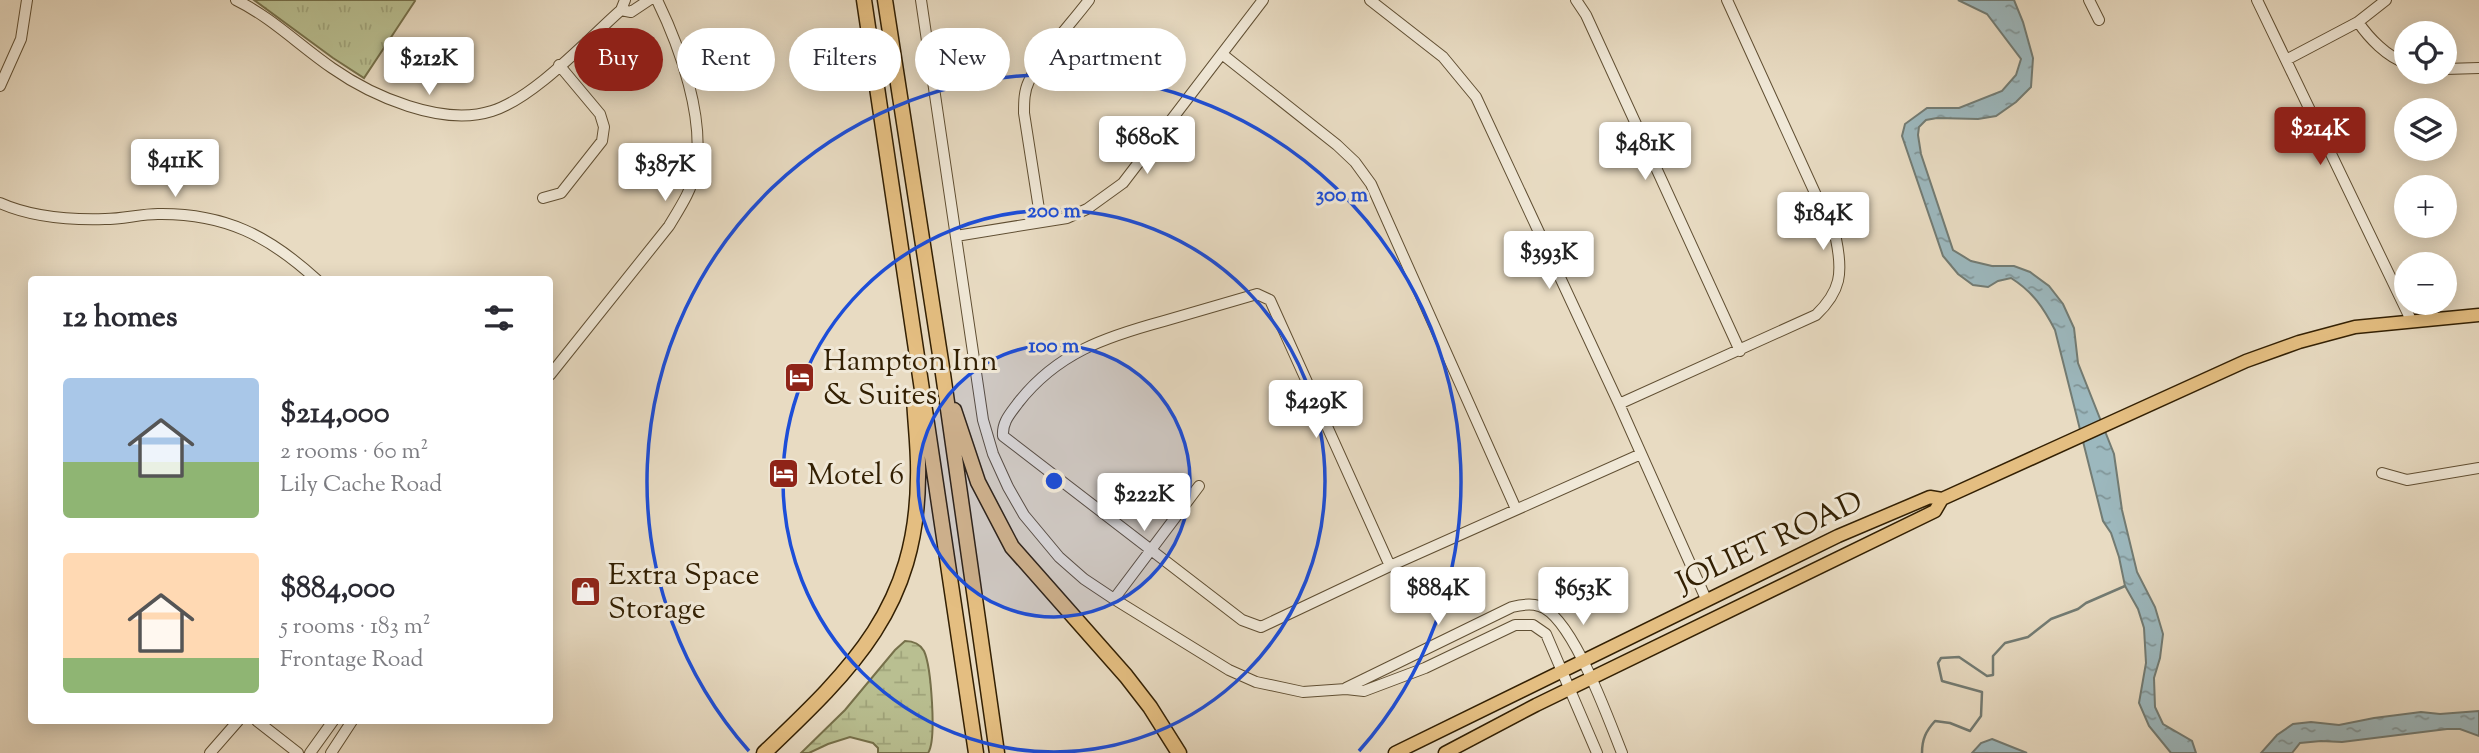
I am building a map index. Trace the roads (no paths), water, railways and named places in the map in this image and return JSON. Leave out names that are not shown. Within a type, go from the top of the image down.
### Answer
[{"type":"highway","points":[[864,0],[976,753]]},
{"type":"highway","points":[[885,0],[943,374],[997,753]]},
{"type":"highway","points":[[764,753],[829,690],[868,642],[898,588],[909,558],[915,524],[918,477],[910,322]]},
{"type":"highway","points":[[943,374],[978,482],[1012,547],[1126,676],[1150,707],[1179,753]]},
{"type":"main road","name":"JOLIET ROAD","points":[[1445,753],[1571,688],[1934,512],[1942,499],[2236,364],[2355,327],[2479,314]]},
{"type":"main road","name":"JOLIET ROAD","points":[[1395,753],[1706,599],[1872,521],[1930,497],[1942,499]]},
{"type":"street","points":[[0,86],[21,39],[27,0]]},
{"type":"street","points":[[236,0],[274,23],[344,77],[402,105],[430,113],[465,114],[490,112],[512,102],[559,65],[623,5],[631,12],[649,0]]},
{"type":"street","points":[[553,371],[669,226],[684,201],[694,176],[699,149],[696,118],[676,41],[657,0]]},
{"type":"street","points":[[921,0],[983,419],[993,454],[1024,515],[1059,557],[1084,579],[1114,599],[1229,670],[1256,682],[1303,692],[1346,689],[1364,691],[1426,668],[1515,625],[1534,625],[1546,634],[1597,753]]},
{"type":"street","points":[[1041,222],[1024,113],[1024,96],[1038,66],[1090,0]]},
{"type":"street","points":[[956,236],[1067,218],[1087,209],[1123,183],[1263,0]]},
{"type":"street","points":[[1370,0],[1443,57],[1476,97],[1619,404],[1706,599]]},
{"type":"street","points":[[1576,0],[1586,15],[1740,351]]},
{"type":"street","points":[[1619,404],[1816,315],[1828,304],[1836,290],[1840,275],[1836,239],[1727,0]]},
{"type":"street","points":[[2089,0],[2099,20]]},
{"type":"street","points":[[2257,0],[2411,320]]},
{"type":"street","points":[[2286,60],[2358,22],[2386,0]]},
{"type":"street","points":[[2358,22],[2367,34],[2394,57]]},
{"type":"street","points":[[1222,54],[1337,145],[1355,162],[1371,184],[1516,509]]},
{"type":"street","points":[[543,198],[561,192],[602,141],[604,127],[600,114],[559,65]]},
{"type":"street","points":[[2457,69],[2479,68]]},
{"type":"street","points":[[0,203],[14,209],[78,219],[157,214],[190,216],[235,225],[267,241],[313,276]]},
{"type":"street","points":[[1390,566],[1265,296],[1256,295],[1090,344],[1063,360],[1041,378],[1022,398],[1002,427],[1003,436],[1152,548],[1242,620],[1261,627],[1641,454]]},
{"type":"street","points":[[2382,473],[2407,480],[2479,468]]},
{"type":"street","points":[[1114,599],[1199,486]]},
{"type":"street","points":[[1346,689],[1512,607],[1526,604],[1540,606],[1561,622],[1582,661],[1622,753]]},
{"type":"street","points":[[210,753],[234,724]]},
{"type":"street","points":[[261,724],[298,753]]},
{"type":"street","points":[[310,753],[331,724]]},
{"type":"street","points":[[331,753],[350,724]]},
{"type":"water","points":[[1958,0],[2014,0],[2033,58],[2031,87],[1996,116],[1926,120],[1919,127],[1921,154],[1953,250],[1971,261],[1992,266],[2014,266],[2030,272],[2049,286],[2063,304],[2074,328],[2078,363],[2114,454],[2122,510],[2137,572],[2155,607],[2163,634],[2154,678],[2155,707],[2163,724],[2192,741],[2196,753],[2171,753],[2149,726],[2139,703],[2146,663],[2144,628],[2138,609],[2125,586],[2111,533],[2103,521],[2055,330],[2037,301],[2011,278],[1988,287],[1973,285],[1958,274],[1943,256],[1902,136],[1905,124],[1927,108],[1959,108],[2002,91],[2016,75],[2021,59],[1987,14]]},
{"type":"water","points":[[2479,711],[2479,736],[2460,729],[2447,729],[2342,742],[2300,743],[2292,753],[2261,753],[2277,735],[2293,724],[2311,722],[2339,725],[2421,712],[2440,714]]},
{"type":"water","points":[[1992,739],[2027,753],[1972,753],[1981,743]]},
{"type":"waterway","points":[[1922,753],[1925,736],[1935,721],[1950,723],[1970,731],[1981,716],[1982,692],[1942,681],[1938,663],[1941,658],[1959,657],[1987,676],[1993,675],[1993,656],[2005,643],[2028,637],[2051,619],[2125,586]]},
{"type":"place","name":"Hampton Inn & Suites","points":[[800,377]]},
{"type":"place","name":"Motel 6","points":[[784,474]]},
{"type":"place","name":"Extra Space Storage","points":[[585,591]]}]
